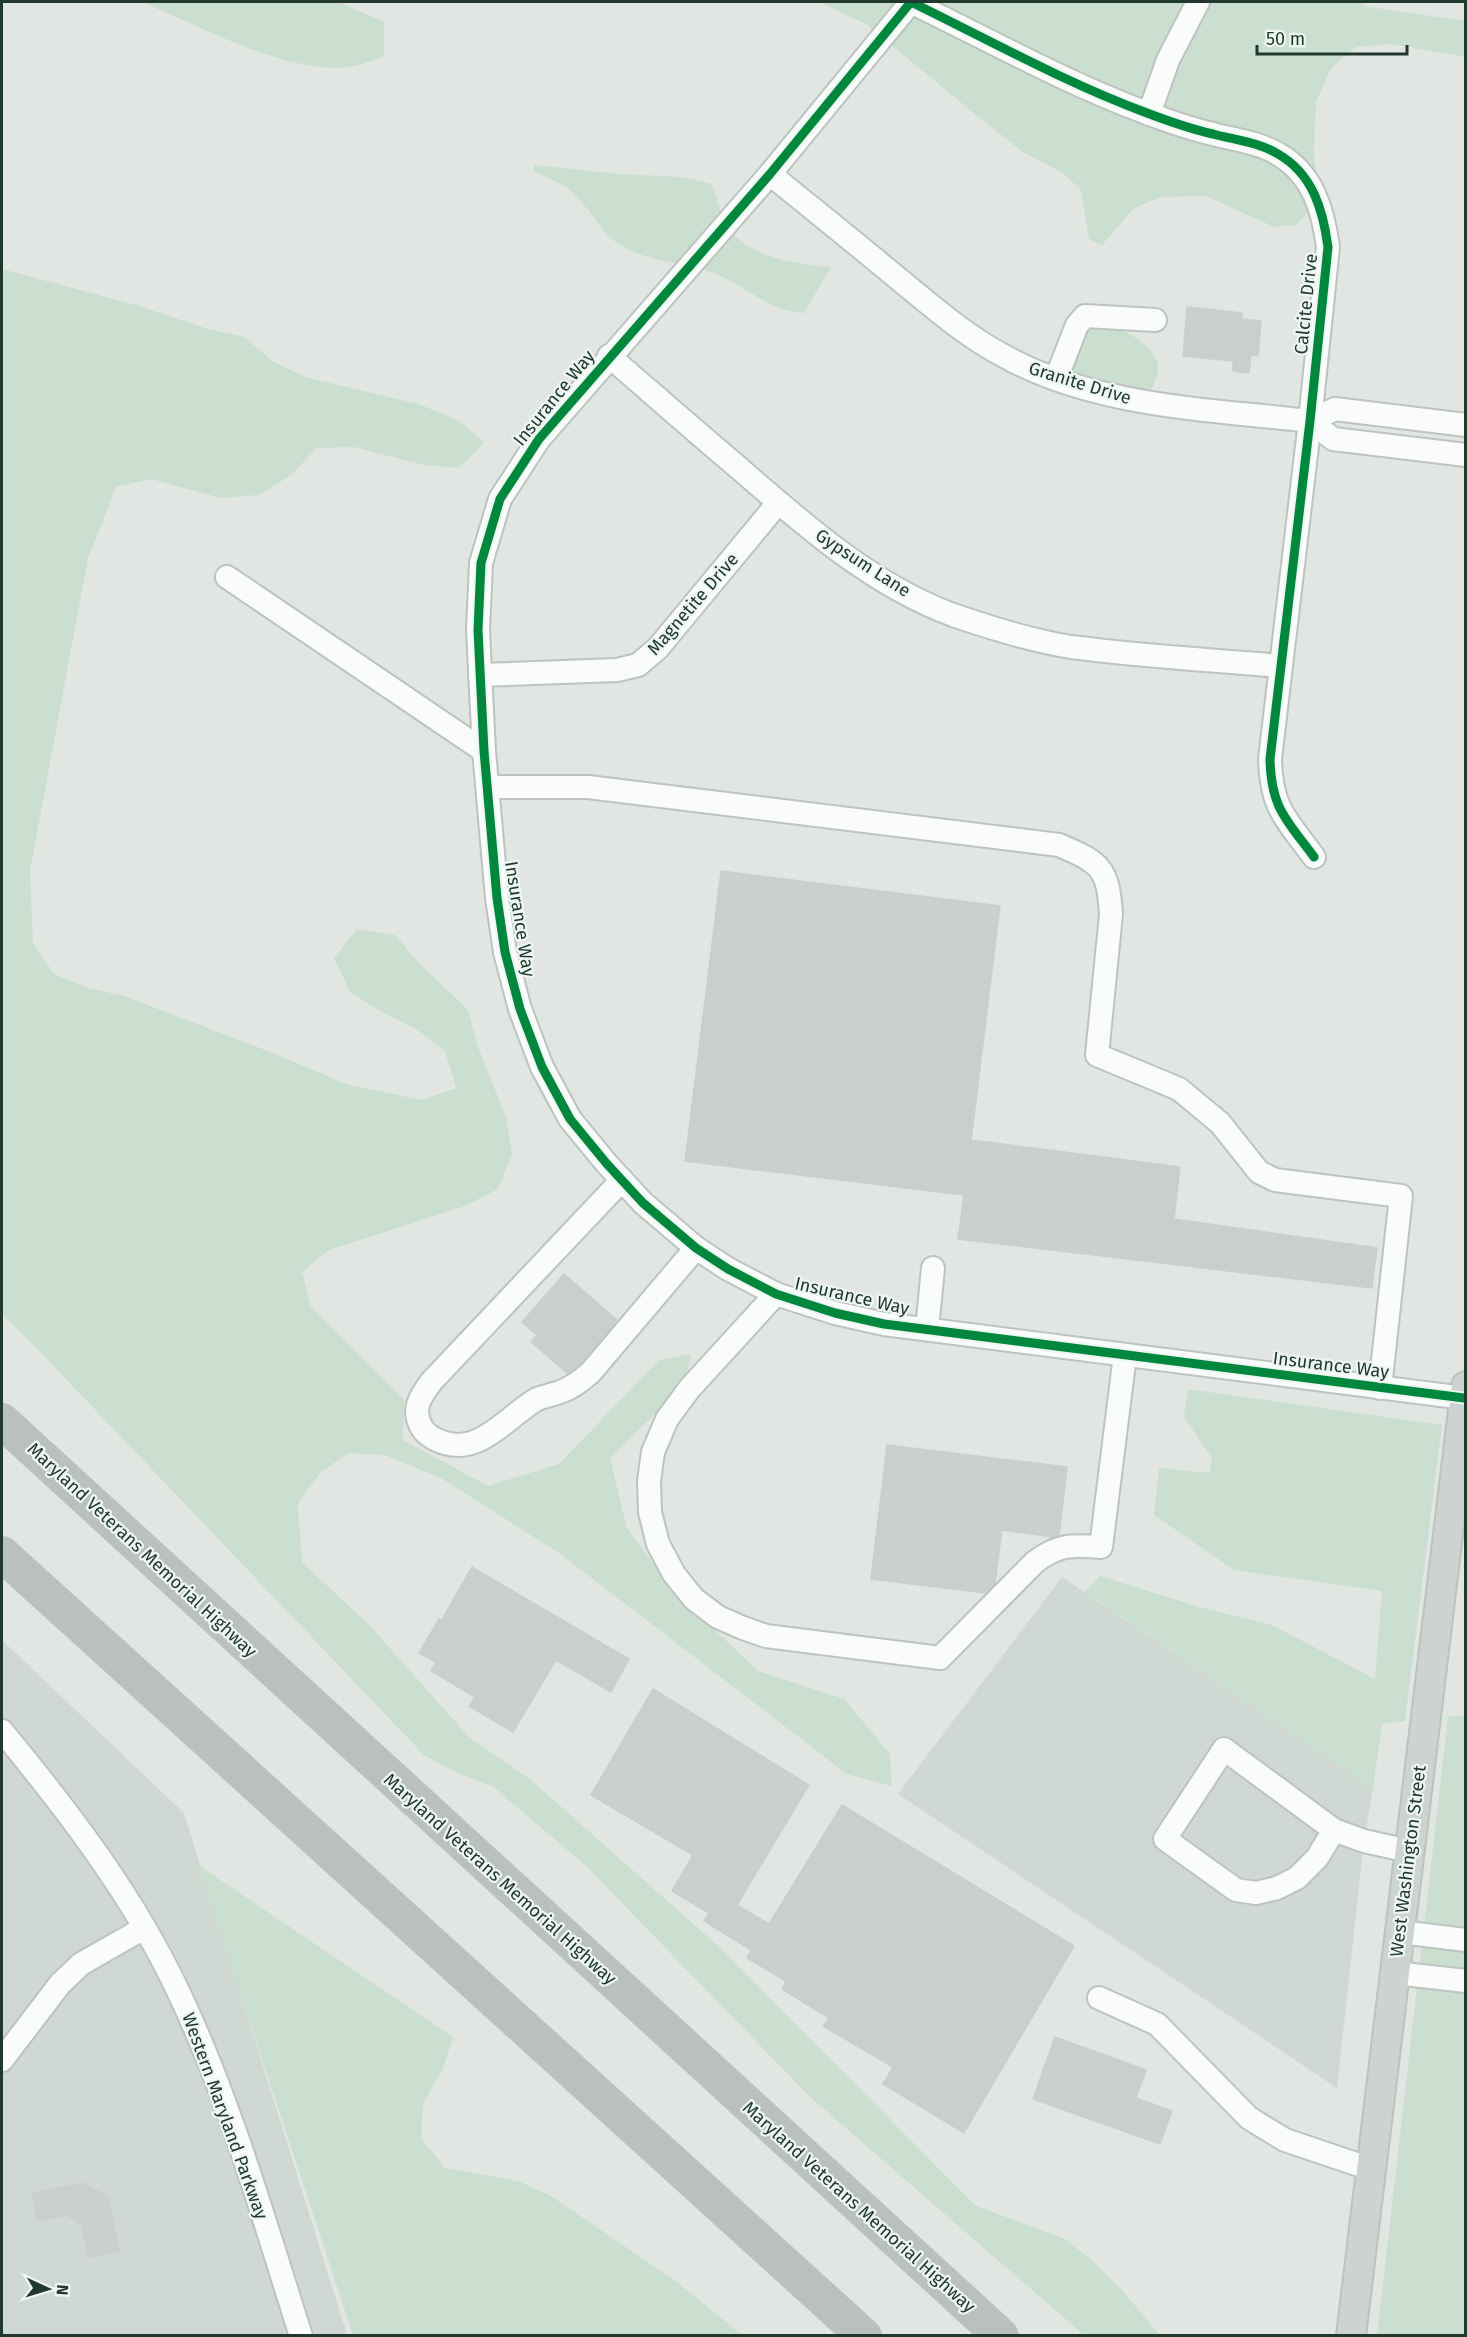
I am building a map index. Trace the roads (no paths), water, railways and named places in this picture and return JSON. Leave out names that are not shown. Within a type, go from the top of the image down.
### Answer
[{"type":"highway","name":"Maryland Veterans Memorial Highway","points":[[2,1421],[1001,2336]]},
{"type":"highway","points":[[2,1554],[864,2336]]},
{"type":"main road","name":"West Washington Street","points":[[1351,2336],[1465,1392]]},
{"type":"street","name":"Calcite Drive","points":[[911,2],[1088,90],[1149,114],[1212,134],[1246,140],[1279,154],[1300,174],[1318,198],[1325,222],[1328,247],[1270,759],[1271,779],[1279,811],[1314,857]]},
{"type":"street","name":"Insurance Way","points":[[911,2],[770,174],[539,439],[500,499],[481,563],[478,630],[484,751],[497,898],[505,952],[520,1009],[542,1067],[570,1119],[643,1203],[696,1248],[728,1269],[776,1294],[845,1315],[884,1323],[1380,1388],[1465,1392]]},
{"type":"street","points":[[1149,114],[1168,60],[1198,2]]},
{"type":"street","name":"Granite Drive","points":[[770,174],[961,329],[1004,357],[1056,379],[1098,392],[1140,400],[1310,421]]},
{"type":"street","points":[[1056,379],[1077,325],[1085,316],[1155,320]]},
{"type":"street","name":"Gypsum Lane","points":[[609,356],[778,503],[823,539],[875,575],[917,598],[952,614],[1011,633],[1070,646],[1280,666]]},
{"type":"street","points":[[1466,425],[1335,409],[1310,421],[1333,439],[1466,455]]},
{"type":"street","name":"Magnetite Drive","points":[[480,675],[617,670],[638,665],[658,648],[778,503]]},
{"type":"street","points":[[227,577],[484,751]]},
{"type":"street","points":[[488,787],[553,785],[600,788],[1059,846],[1085,856],[1104,872],[1110,894],[1111,914],[1097,1055],[1179,1089],[1220,1123],[1259,1172],[1275,1180],[1401,1196],[1380,1388]]},
{"type":"street","points":[[622,1180],[431,1382],[419,1398],[417,1409],[417,1420],[425,1433],[436,1440],[465,1446],[481,1440],[540,1398],[576,1385],[591,1372],[696,1248]]},
{"type":"street","points":[[927,1329],[933,1268]]},
{"type":"street","points":[[776,1294],[690,1388],[667,1419],[653,1452],[649,1481],[650,1512],[658,1544],[674,1574],[694,1599],[718,1617],[766,1636],[940,1658],[1048,1551],[1068,1545],[1101,1547],[1125,1355]]},
{"type":"street","name":"Western Maryland Parkway","points":[[2,1731],[95,1849],[144,1928],[179,1992],[211,2066],[246,2165],[301,2336]]},
{"type":"street","points":[[1334,1830],[1317,1858],[1297,1878],[1277,1888],[1256,1893],[1236,1890],[1165,1839],[1224,1749],[1334,1830],[1364,1841],[1409,1851]]},
{"type":"street","points":[[2,2060],[60,1984],[81,1964],[144,1928]]},
{"type":"street","points":[[1400,1932],[1466,1940]]},
{"type":"street","points":[[1395,1973],[1466,1981]]},
{"type":"street","points":[[1099,1998],[1157,2024],[1249,2118],[1285,2140],[1371,2169]]}]
